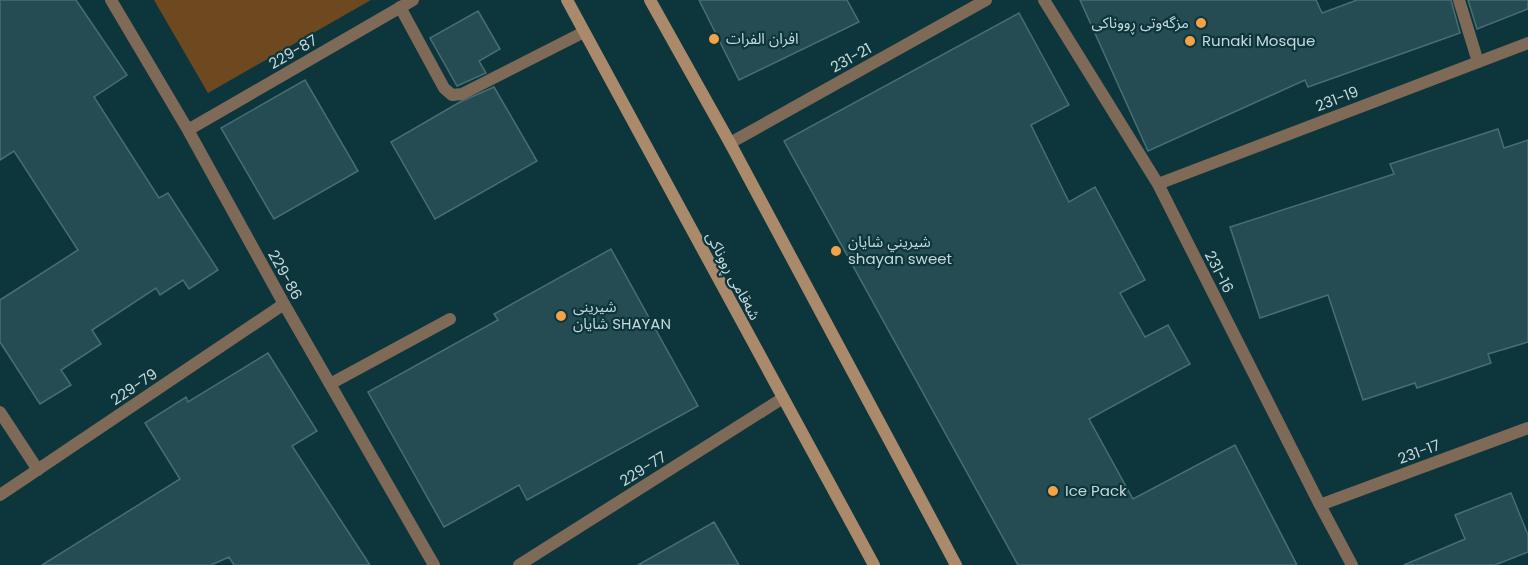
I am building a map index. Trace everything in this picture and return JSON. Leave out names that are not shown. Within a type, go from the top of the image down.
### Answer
[{"type":"main road","name":"شەقامی ڕووناکی","points":[[567,0],[874,565]]},
{"type":"main road","points":[[650,0],[730,142],[956,565]]},
{"type":"street","name":"229-86","points":[[111,0],[188,130],[284,304],[434,565]]},
{"type":"street","name":"229-87","points":[[188,130],[413,0]]},
{"type":"street","name":"231-21","points":[[730,142],[986,0]]},
{"type":"street","name":"231-16","points":[[1044,0],[1158,184],[1352,565]]},
{"type":"street","points":[[1459,0],[1478,62]]},
{"type":"street","points":[[400,7],[444,88],[452,95],[462,94],[584,32]]},
{"type":"street","name":"231-19","points":[[1158,184],[1528,44]]},
{"type":"street","name":"229-79","points":[[0,495],[284,304]]},
{"type":"street","points":[[330,384],[450,319]]},
{"type":"street","name":"229-77","points":[[519,565],[783,398]]},
{"type":"street","points":[[0,412],[38,470]]},
{"type":"street","name":"231-17","points":[[1320,505],[1528,428]]},
{"type":"shaded area","points":[[154,0],[371,0],[208,93]]},
{"type":"building","points":[[0,0],[76,0],[127,75],[94,97],[159,198],[168,193],[218,270],[189,289],[183,280],[160,295],[156,288],[92,330],[101,344],[61,370],[71,385],[40,404],[0,342],[0,300],[78,250],[14,151],[0,160]]},
{"type":"building","points":[[699,0],[847,0],[859,22],[739,80]]},
{"type":"building","name":"Runaki Mosque","points":[[1080,0],[1316,0],[1322,13],[1357,0],[1451,0],[1460,33],[1308,87],[1305,80],[1148,151]]},
{"type":"building","points":[[1468,0],[1528,0],[1528,9],[1477,29]]},
{"type":"building","points":[[478,11],[500,49],[479,61],[486,73],[457,86],[430,38]]},
{"type":"building","points":[[1019,13],[1069,105],[1031,125],[1069,202],[1095,187],[1145,280],[1120,293],[1145,337],[1168,325],[1190,364],[1089,419],[1133,499],[1235,445],[1297,565],[1018,565],[784,141]]},
{"type":"building","points":[[305,80],[358,171],[274,219],[221,128]]},
{"type":"building","points":[[494,87],[537,161],[435,219],[391,142],[460,102]]},
{"type":"building","points":[[1498,129],[1504,148],[1528,140],[1528,342],[1488,354],[1491,363],[1417,388],[1415,383],[1363,400],[1328,295],[1260,318],[1230,227],[1394,174],[1390,164]]},
{"type":"building","points":[[611,249],[698,406],[527,500],[519,485],[444,527],[368,392],[498,320],[494,314]]},
{"type":"building","points":[[268,353],[317,431],[292,446],[370,565],[234,565],[229,557],[211,565],[42,565],[180,479],[145,423],[186,397],[188,402]]},
{"type":"building","points":[[1511,493],[1528,535],[1528,552],[1495,565],[1404,565],[1465,539],[1455,515]]},
{"type":"building","points":[[714,522],[739,565],[638,565]]},
{"type":"place","name":"مزگەوتی ڕووناکی","points":[[1201,23]]},
{"type":"place","name":"افران الفرات","points":[[714,39]]},
{"type":"place","name":"Runaki Mosque","points":[[1190,41]]},
{"type":"place","name":"شيريني شايان shayan sweet","points":[[836,251]]},
{"type":"place","name":"شيرينى شايان SHAYAN","points":[[561,316]]},
{"type":"place","name":"Ice Pack","points":[[1053,491]]}]
